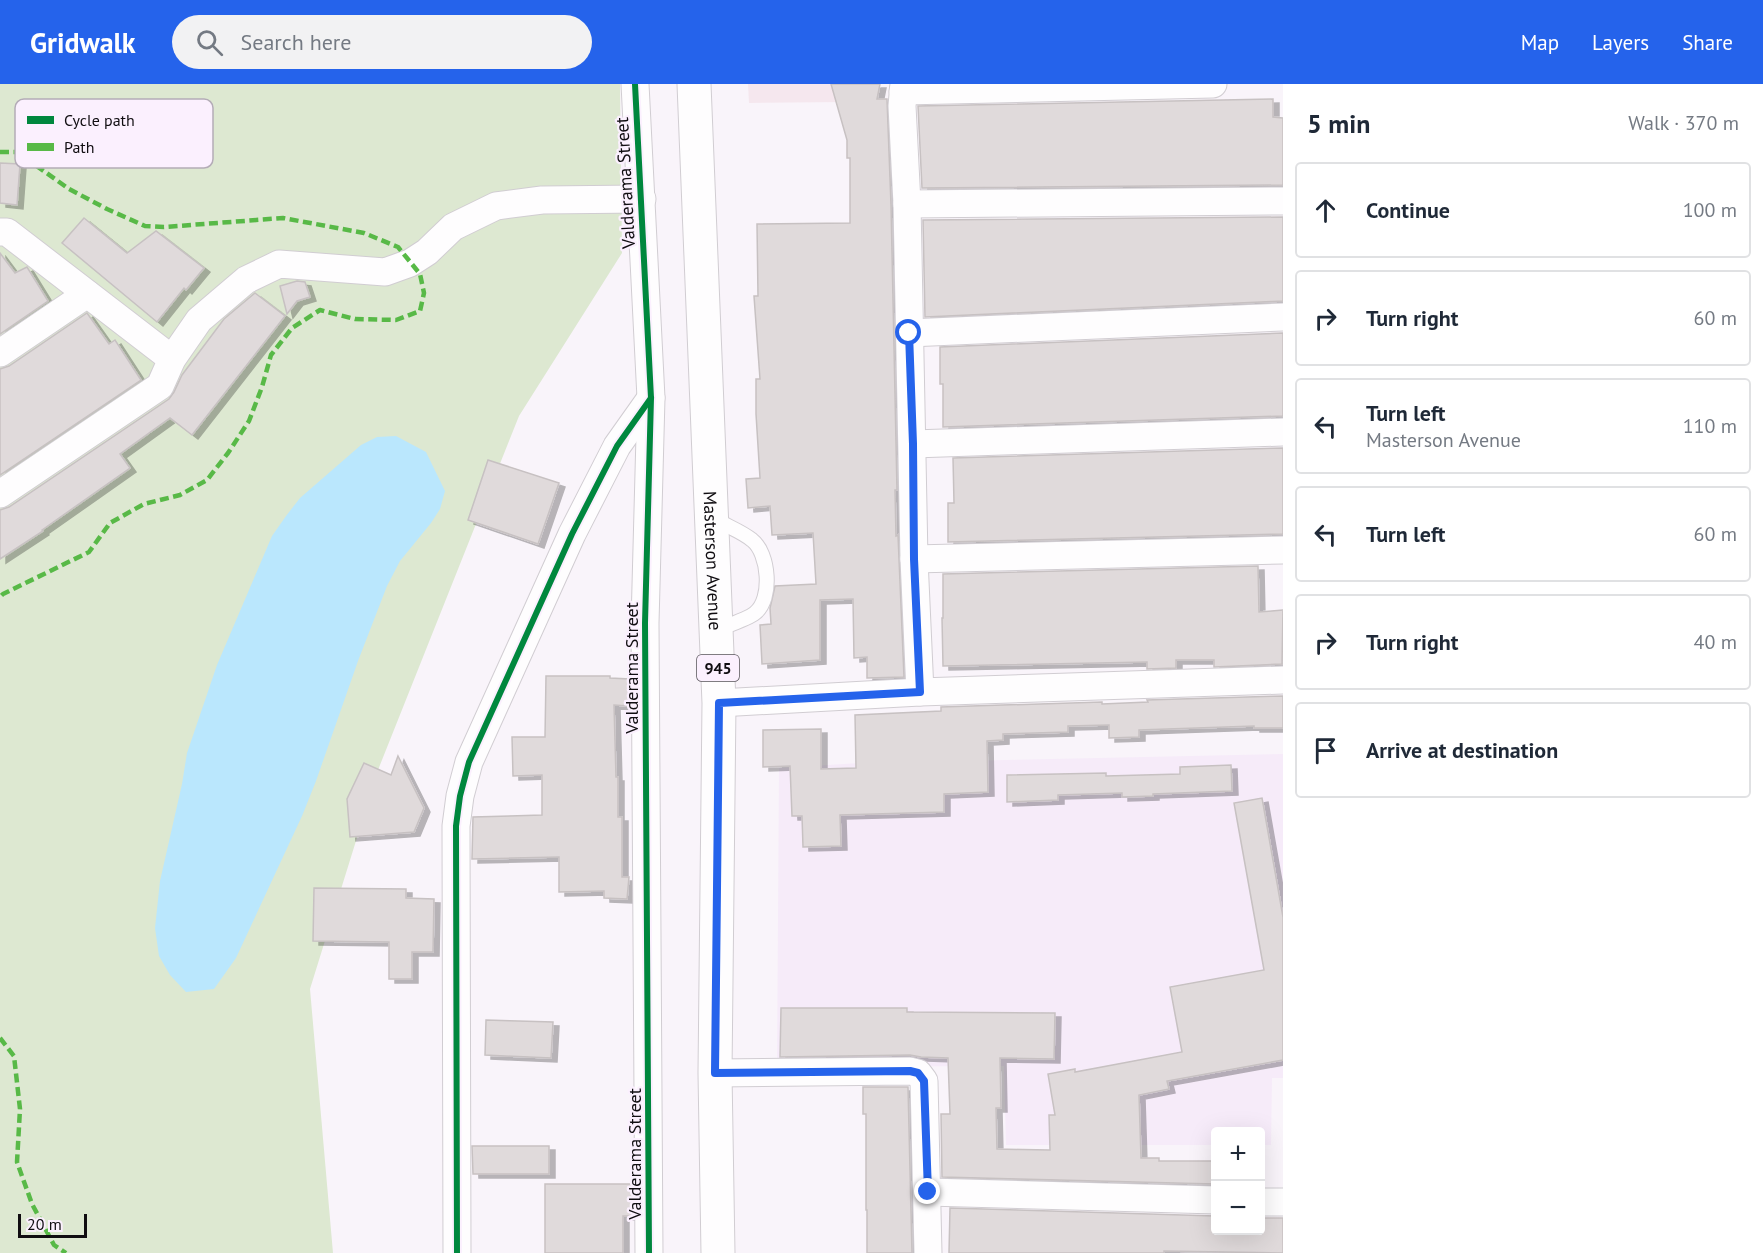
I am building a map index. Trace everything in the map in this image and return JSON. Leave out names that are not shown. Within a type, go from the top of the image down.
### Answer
[{"type":"main road","name":"Masterson Avenue","points":[[694,84],[719,703],[715,1073],[718,1253]]},
{"type":"street","name":"Valderama Street","points":[[635,84],[651,398],[645,623],[649,1253]]},
{"type":"street","points":[[920,692],[914,559],[903,87],[1213,84]]},
{"type":"street","points":[[0,494],[160,386],[172,359],[199,320],[246,280],[279,264],[385,272],[410,263],[427,252],[453,227],[496,206],[542,200],[642,199]]},
{"type":"street","points":[[907,204],[1283,201]]},
{"type":"street","points":[[0,232],[7,232],[172,359]]},
{"type":"street","points":[[0,353],[87,294]]},
{"type":"street","points":[[909,333],[1283,317]]},
{"type":"street","points":[[457,1253],[456,826],[460,796],[469,762],[572,534],[617,446],[651,398]]},
{"type":"street","points":[[913,444],[1283,432]]},
{"type":"street","points":[[914,559],[1283,550]]},
{"type":"street","points":[[719,703],[920,692],[1283,680]]},
{"type":"street","points":[[715,1073],[910,1071],[918,1073],[924,1081],[928,1253]]},
{"type":"street","points":[[928,1192],[1211,1200]]},
{"type":"street","points":[[1265,1202],[1283,1202]]},
{"type":"lane","points":[[713,518],[753,541],[765,563],[767,580],[766,598],[756,613],[716,630]]},
{"type":"shaded area","points":[[748,84],[848,84],[846,102],[749,103]]},
{"type":"shaded area","points":[[1283,754],[1283,1078],[1272,1078],[1271,1145],[1265,1145],[1265,1127],[1211,1127],[1211,1145],[1006,1145],[1004,1066],[777,1067],[779,768],[860,763]]},
{"type":"green space","points":[[0,84],[620,84],[622,253],[519,416],[378,770],[310,989],[333,1253],[0,1253]]},
{"type":"water","points":[[396,436],[426,452],[445,491],[440,509],[400,561],[387,586],[302,816],[236,958],[214,989],[186,992],[170,975],[159,956],[155,928],[160,881],[187,753],[217,665],[272,536],[300,498],[361,445],[377,437]]},
{"type":"building","points":[[831,84],[880,84],[877,99],[887,99],[897,490],[895,490],[896,536],[898,535],[904,677],[867,678],[867,657],[854,658],[853,599],[820,600],[820,660],[762,664],[760,625],[771,624],[770,608],[775,586],[816,584],[813,533],[772,535],[770,506],[748,508],[746,479],[760,478],[756,379],[760,379],[754,296],[758,296],[757,224],[850,223],[850,158],[847,158],[847,140]]},
{"type":"building","points":[[1273,99],[1273,117],[1283,118],[1283,185],[922,188],[918,106]]},
{"type":"building","points":[[0,163],[15,164],[15,168],[20,168],[17,205],[0,203]]},
{"type":"building","points":[[1283,217],[1283,301],[925,317],[923,220]]},
{"type":"building","points":[[84,218],[127,253],[156,231],[204,268],[186,290],[184,288],[157,322],[62,243]]},
{"type":"building","points":[[0,253],[15,273],[27,267],[48,301],[0,334]]},
{"type":"building","points":[[297,281],[305,282],[310,297],[297,301],[287,314],[280,286]]},
{"type":"building","points":[[255,293],[285,316],[192,435],[170,418],[120,454],[130,468],[0,559],[0,510],[9,507],[169,399],[182,375],[224,319]]},
{"type":"building","points":[[87,313],[109,344],[115,340],[141,380],[0,475],[0,369],[9,366]]},
{"type":"building","points":[[1283,333],[1283,416],[943,427],[940,347]]},
{"type":"building","points":[[1283,448],[1283,534],[948,542],[948,503],[954,503],[953,458]]},
{"type":"building","points":[[488,460],[559,483],[538,544],[468,520]]},
{"type":"building","points":[[1258,566],[1259,612],[1283,610],[1282,664],[1214,667],[1214,660],[1176,660],[1176,668],[1147,669],[1147,662],[943,666],[943,574]]},
{"type":"building","points":[[546,676],[610,676],[610,678],[630,679],[630,706],[614,705],[618,817],[622,817],[622,877],[629,877],[627,899],[604,898],[604,891],[559,892],[559,857],[472,859],[473,817],[542,815],[542,775],[513,776],[512,737],[545,737]]},
{"type":"building","points":[[1283,696],[1283,728],[1254,728],[1254,726],[1139,730],[1139,737],[1109,738],[1109,725],[1068,726],[1068,732],[1003,734],[1003,740],[987,741],[988,792],[944,794],[944,812],[840,815],[841,846],[803,847],[802,816],[792,816],[790,766],[763,767],[763,730],[821,729],[821,769],[856,768],[855,715],[941,711],[941,707],[1102,702],[1102,704],[1148,702],[1147,700]]},
{"type":"building","points":[[398,756],[424,808],[414,832],[350,837],[347,799],[364,763],[391,775]]},
{"type":"building","points":[[1231,765],[1232,791],[1122,797],[1122,793],[1058,795],[1058,800],[1007,802],[1007,775],[1180,774],[1180,767]]},
{"type":"building","points":[[1262,798],[1283,917],[1283,1060],[1167,1081],[1169,1089],[1139,1095],[1141,1158],[1159,1158],[1159,1161],[1211,1161],[1211,1184],[942,1177],[941,1114],[950,1114],[948,1058],[910,1055],[780,1057],[781,1008],[907,1008],[907,1012],[1055,1013],[1054,1059],[1000,1058],[1001,1108],[996,1108],[997,1149],[1050,1150],[1049,1115],[1055,1115],[1048,1074],[1075,1069],[1075,1072],[1182,1052],[1170,987],[1264,970],[1234,803]]},
{"type":"building","points":[[314,888],[406,889],[406,898],[434,899],[433,952],[412,952],[412,979],[389,979],[389,942],[313,941]]},
{"type":"building","points":[[486,1020],[553,1022],[551,1058],[485,1055]]},
{"type":"building","points":[[863,1087],[908,1087],[912,1253],[867,1253],[866,1114],[863,1114]]},
{"type":"building","points":[[472,1146],[549,1146],[549,1174],[473,1174]]},
{"type":"building","points":[[545,1184],[633,1184],[633,1216],[623,1216],[623,1253],[545,1253]]},
{"type":"building","points":[[950,1208],[1211,1216],[1211,1235],[1265,1235],[1265,1218],[1283,1218],[1283,1253],[1164,1251],[1164,1253],[949,1253]]},
{"type":"marked path","points":[[0,152],[15,152]]},
{"type":"marked path","points":[[0,597],[89,552],[110,523],[144,504],[180,495],[207,480],[249,421],[271,355],[292,328],[320,310],[355,319],[396,320],[420,311],[424,293],[420,274],[398,247],[364,233],[283,218],[164,227],[145,226],[69,189],[39,168]]},
{"type":"marked path","points":[[0,1038],[14,1056],[20,1109],[17,1162],[32,1204],[54,1245],[66,1253]]},
{"type":"cycle path","points":[[635,84],[651,398],[645,623],[649,1253]]},
{"type":"cycle path","points":[[457,1253],[456,826],[460,796],[469,762],[572,534],[617,446],[651,398]]},
{"type":"route","points":[[909,333],[914,559],[920,692],[719,703],[715,1073],[910,1071],[918,1073],[924,1081],[928,1192]]}]
